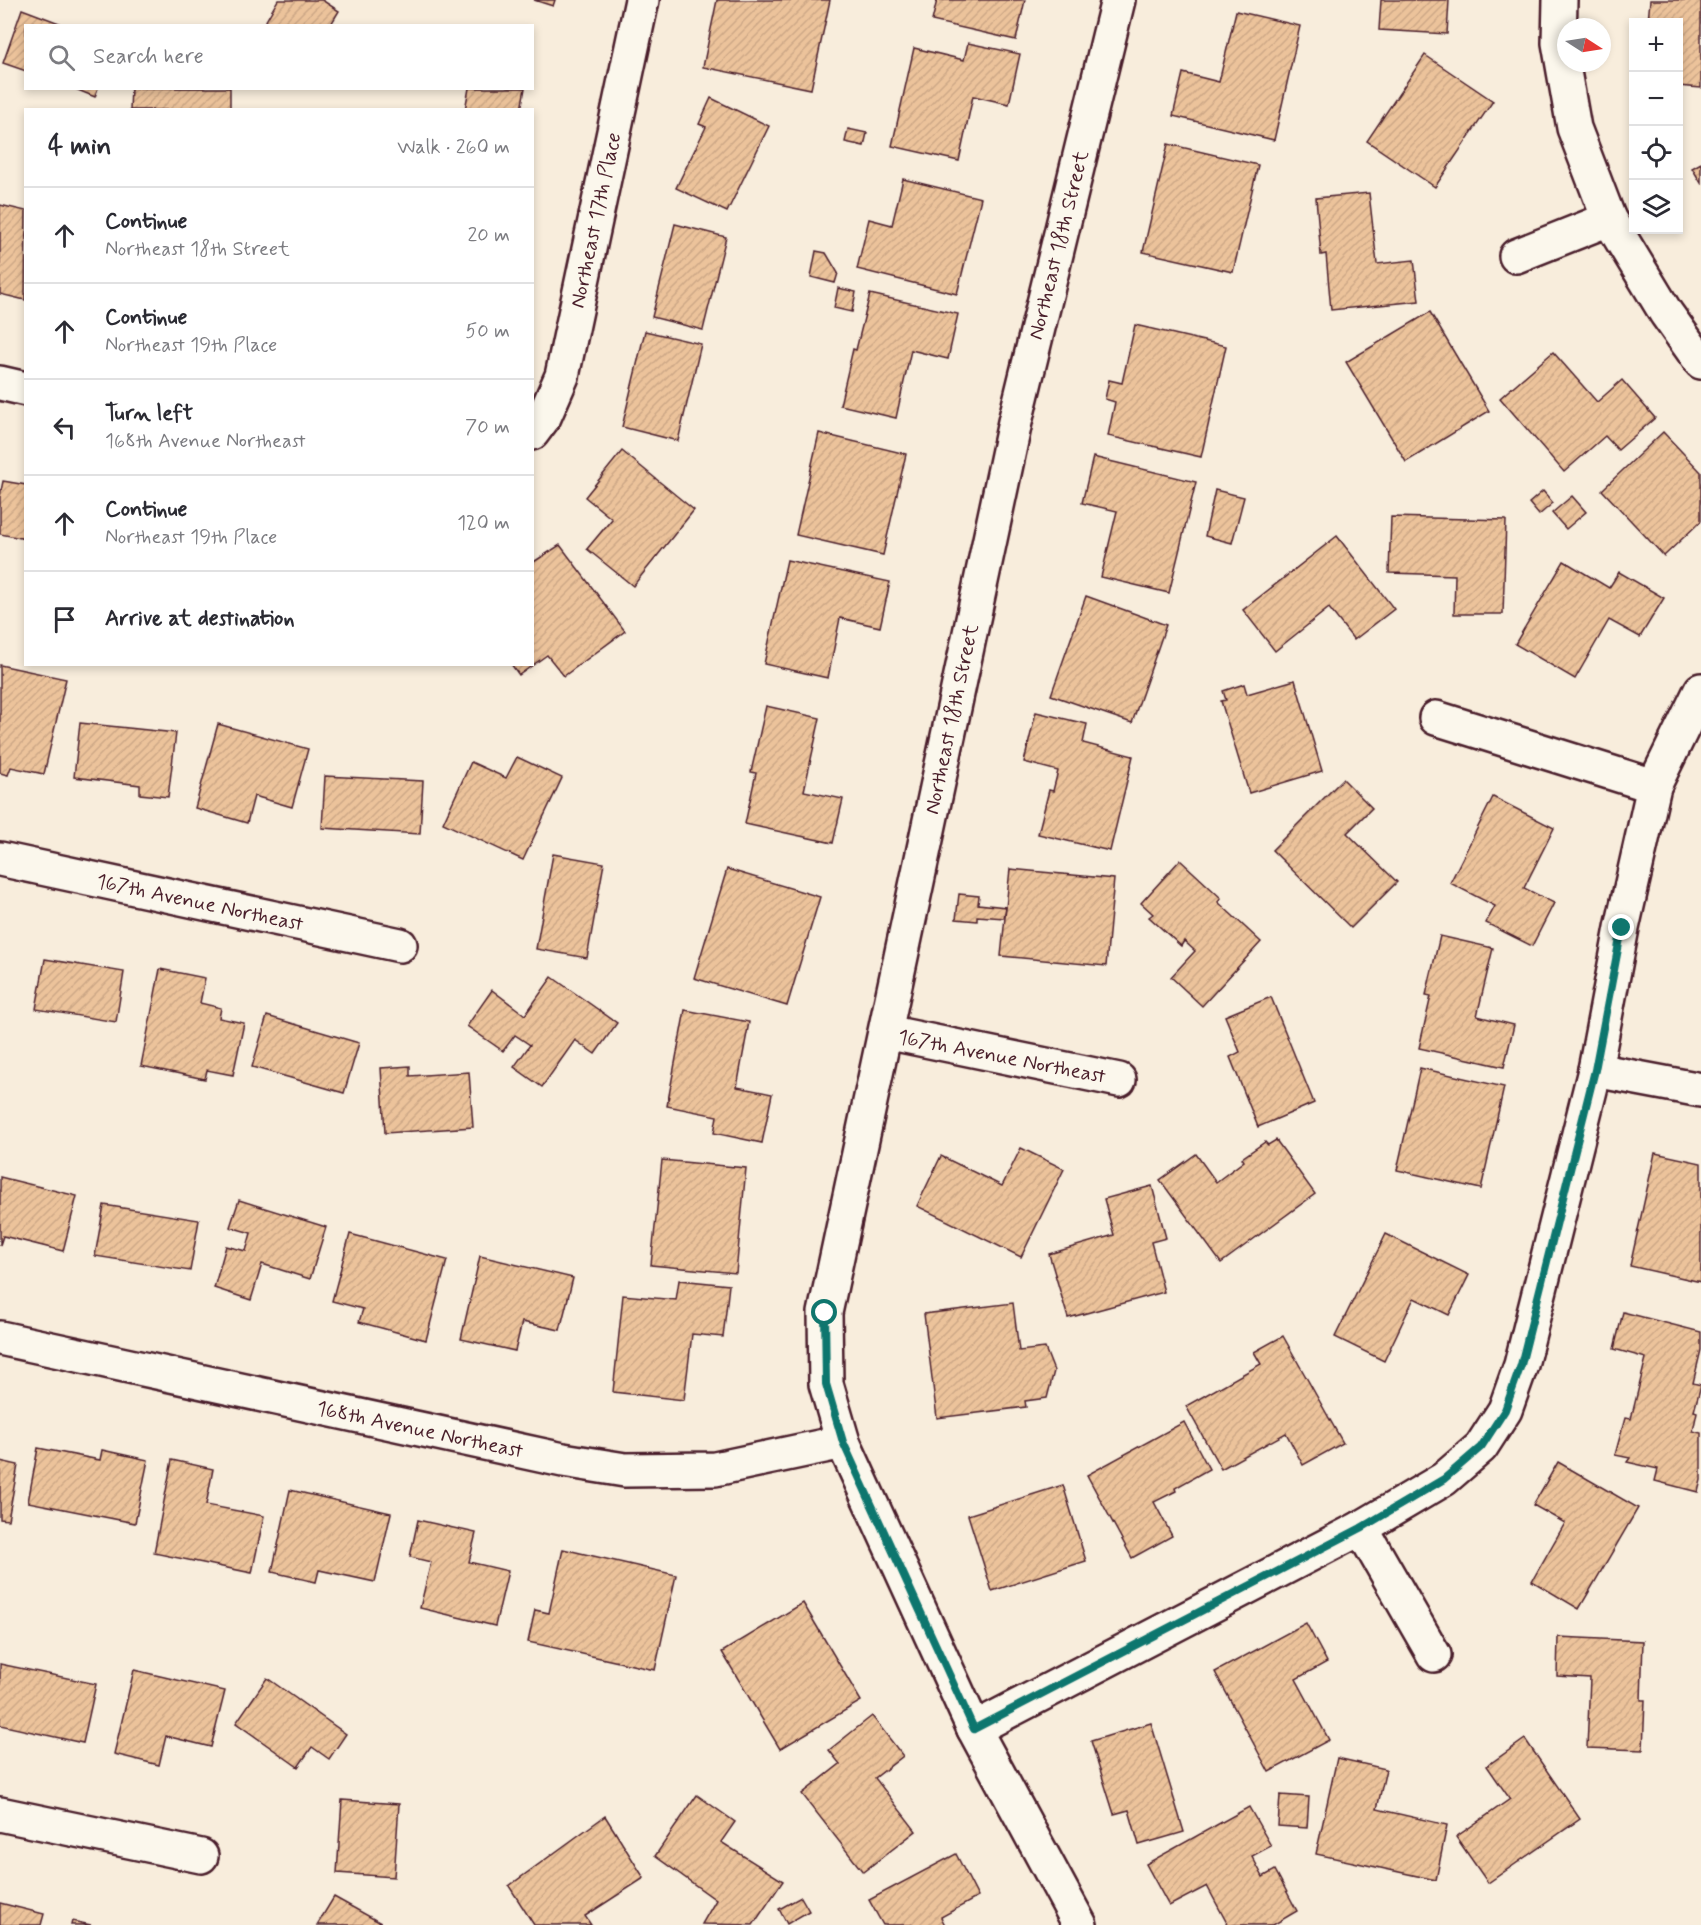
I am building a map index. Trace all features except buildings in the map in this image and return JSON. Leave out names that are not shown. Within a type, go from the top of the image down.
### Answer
[{"type":"street","name":"Northeast 17th Place","points":[[534,430],[544,417],[562,376],[642,0]]},
{"type":"street","name":"Northeast 18th Street","points":[[1080,1925],[974,1729],[843,1442],[826,1384],[825,1313],[1015,422],[1118,0]]},
{"type":"street","points":[[1560,0],[1558,43],[1574,128],[1609,219],[1666,313],[1701,362]]},
{"type":"street","points":[[1516,256],[1609,219]]},
{"type":"street","points":[[0,383],[24,388]]},
{"type":"street","points":[[974,1729],[1361,1528],[1444,1479],[1481,1447],[1505,1410],[1521,1365],[1595,1070],[1622,928],[1654,786],[1701,690]]},
{"type":"street","points":[[1436,718],[1654,786]]},
{"type":"street","name":"167th Avenue Northeast","points":[[0,859],[400,945]]},
{"type":"street","name":"167th Avenue Northeast","points":[[886,1032],[1119,1080]]},
{"type":"street","points":[[1595,1070],[1701,1090]]},
{"type":"street","name":"168th Avenue Northeast","points":[[0,1338],[552,1458],[625,1470],[715,1469],[843,1442]]},
{"type":"street","points":[[1361,1528],[1434,1655]]},
{"type":"street","points":[[0,1815],[201,1856]]},
{"type":"route","points":[[825,1313],[826,1384],[843,1442],[974,1729],[1361,1528],[1444,1479],[1481,1447],[1505,1410],[1521,1365],[1595,1070],[1622,928]]}]
